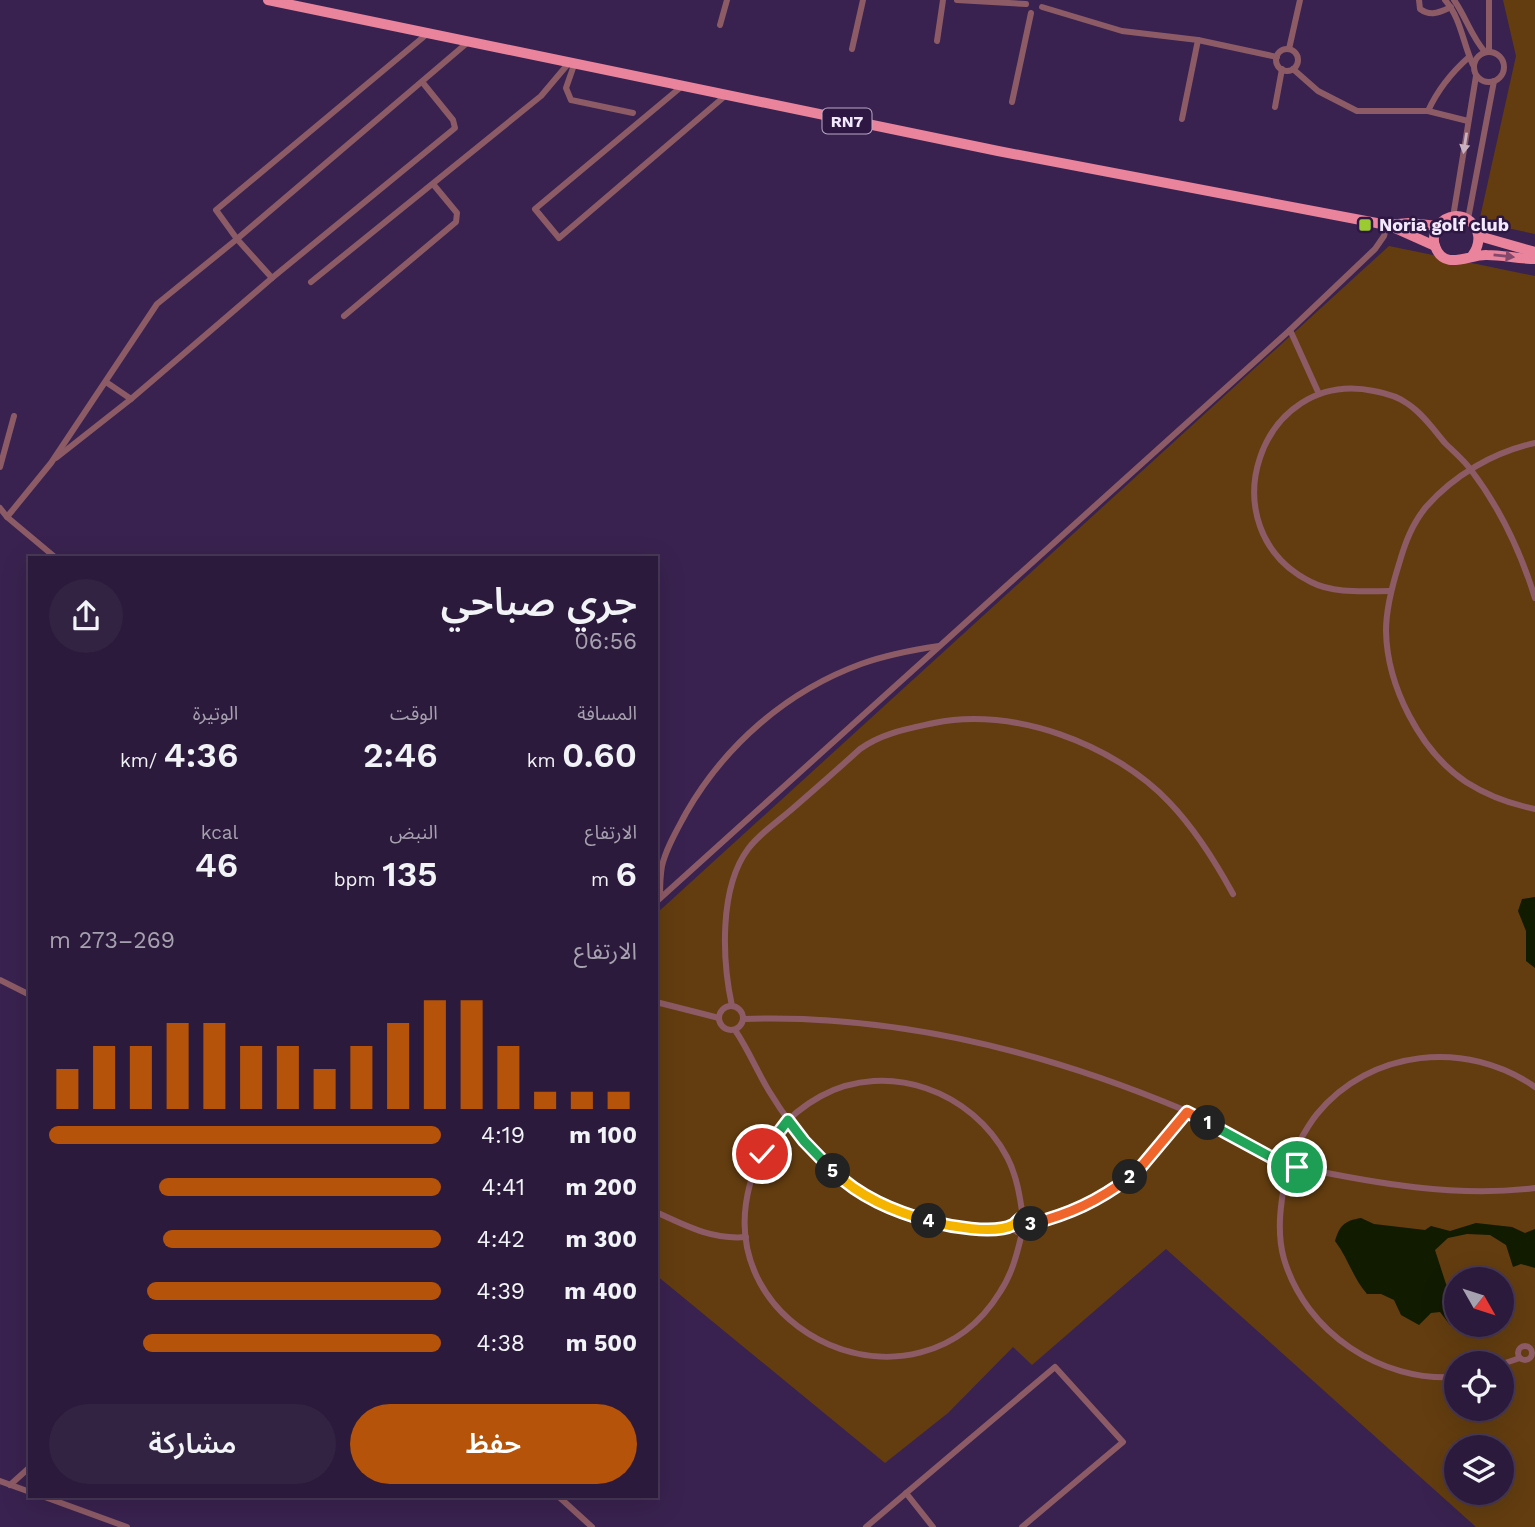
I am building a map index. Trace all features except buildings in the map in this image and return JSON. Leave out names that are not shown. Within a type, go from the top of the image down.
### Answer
[{"type":"main road","name":"RN7","points":[[268,0],[984,149],[1387,225],[1435,246],[1438,252],[1451,261],[1458,262],[1472,256],[1535,259]]},
{"type":"main road","points":[[1435,246],[1435,232],[1445,219],[1468,219],[1477,229],[1479,236],[1472,256]]},
{"type":"main road","name":"RN7","points":[[1387,225],[1409,223],[1438,226]]},
{"type":"main road","points":[[1479,236],[1535,252]]},
{"type":"street","points":[[720,25],[727,0]]},
{"type":"street","points":[[852,49],[863,0]]},
{"type":"street","points":[[937,41],[943,0]]},
{"type":"street","points":[[957,0],[1026,2],[1031,13],[1012,102]]},
{"type":"street","points":[[1289,49],[1300,0]]},
{"type":"street","points":[[1419,0],[1420,9],[1430,14],[1453,4]]},
{"type":"street","points":[[1445,0],[1463,13],[1475,41],[1487,52],[1499,55],[1504,64],[1502,75],[1494,81],[1484,81],[1476,76]]},
{"type":"street","points":[[1487,52],[1489,0]]},
{"type":"street","points":[[1031,13],[1038,12],[1042,4],[1122,31],[1198,40],[1277,57]]},
{"type":"street","points":[[1453,4],[1476,76],[1453,217]]},
{"type":"street","points":[[272,278],[237,239],[216,210],[427,34]]},
{"type":"street","points":[[1182,118],[1198,40]]},
{"type":"street","points":[[7,517],[51,463],[157,304],[423,83],[467,43]]},
{"type":"street","points":[[1276,107],[1282,69],[1276,62],[1277,57],[1281,51],[1289,49]]},
{"type":"street","points":[[1289,49],[1297,57],[1293,68]]},
{"type":"street","points":[[1473,66],[1477,57],[1487,52]]},
{"type":"street","points":[[1427,111],[1436,93],[1453,71],[1469,57]]},
{"type":"street","points":[[571,64],[566,88],[571,100],[632,113]]},
{"type":"street","points":[[312,282],[541,96],[571,64]]},
{"type":"street","points":[[1282,69],[1293,68],[1318,92],[1357,111],[1427,111],[1468,121]]},
{"type":"street","points":[[1468,219],[1494,81]]},
{"type":"street","points":[[51,463],[455,128],[453,120],[423,83]]},
{"type":"street","points":[[681,87],[535,209],[559,238],[725,96]]},
{"type":"street","points":[[344,316],[456,222],[457,213],[433,184]]},
{"type":"street","points":[[658,900],[1290,330],[1375,249],[1384,236],[1387,225]]},
{"type":"street","points":[[1290,330],[1319,394]]},
{"type":"street","points":[[106,382],[131,399]]},
{"type":"street","points":[[1390,591],[1331,589],[1312,583],[1292,570],[1270,547],[1259,522],[1253,497],[1255,469],[1264,443],[1281,421],[1301,404],[1319,394],[1338,389],[1360,388],[1386,394],[1408,404],[1471,469],[1506,526],[1535,598]]},
{"type":"street","points":[[0,467],[14,416]]},
{"type":"street","points":[[1535,443],[1471,469],[1448,485],[1426,508],[1408,535],[1390,591],[1386,631],[1390,665],[1404,704],[1418,730],[1436,754],[1464,780],[1492,797],[1535,809]]},
{"type":"street","points":[[0,508],[54,556]]},
{"type":"street","points":[[658,900],[662,867],[671,841],[698,792],[725,757],[759,723],[810,688],[859,664],[897,653],[940,646]]},
{"type":"street","points":[[732,1006],[727,983],[725,933],[729,899],[740,862],[757,839],[872,740],[897,731],[955,718],[1017,721],[1039,727],[1087,746],[1122,764],[1168,800],[1210,855],[1233,894]]},
{"type":"street","points":[[0,981],[28,994]]},
{"type":"street","points":[[658,1002],[719,1017]]},
{"type":"street","points":[[732,1006],[741,1010],[744,1019],[741,1026],[728,1030],[722,1027],[719,1017],[722,1010],[732,1006]]},
{"type":"street","points":[[744,1019],[795,1017],[906,1027],[970,1041],[1116,1083],[1187,1112],[1278,1161]]},
{"type":"street","points":[[735,1030],[788,1120],[804,1141],[856,1191],[903,1214],[948,1226],[987,1229],[1014,1224],[1023,1218]]},
{"type":"street","points":[[1292,1155],[1317,1114],[1337,1094],[1356,1079],[1387,1065],[1414,1058],[1462,1058],[1508,1070],[1535,1087]]},
{"type":"street","points":[[1029,1225],[1023,1218],[1016,1179],[997,1140],[967,1109],[929,1088],[887,1081],[854,1084],[824,1095],[788,1120],[762,1154],[753,1173],[746,1205],[746,1237],[750,1256],[766,1293],[792,1323],[825,1345],[843,1352],[882,1357],[922,1352],[949,1340],[974,1323],[988,1309],[1004,1284],[1016,1257],[1022,1233],[1029,1225],[1063,1216],[1106,1195],[1140,1168],[1187,1112]]},
{"type":"street","points":[[1278,1161],[1284,1155],[1292,1155],[1296,1159],[1297,1167]]},
{"type":"street","points":[[1278,1161],[1279,1169],[1286,1174]]},
{"type":"street","points":[[1286,1174],[1297,1167]]},
{"type":"street","points":[[1297,1167],[1402,1187],[1483,1190],[1535,1188]]},
{"type":"street","points":[[1286,1174],[1279,1231],[1283,1257],[1290,1277],[1319,1319],[1361,1357],[1416,1376],[1444,1378]]},
{"type":"street","points":[[658,1213],[713,1236],[729,1239],[746,1237]]},
{"type":"street","points":[[1014,1224],[1016,1231],[1022,1233]]},
{"type":"street","points":[[1514,1360],[1533,1358],[1531,1347],[1523,1345],[1518,1351],[1520,1358]]},
{"type":"street","points":[[866,1527],[1055,1367],[1123,1442],[1022,1527]]},
{"type":"street","points":[[10,1485],[28,1469]]},
{"type":"street","points":[[0,1481],[28,1491]]},
{"type":"street","points":[[906,1493],[933,1527]]},
{"type":"street","points":[[47,1498],[127,1527]]},
{"type":"street","points":[[560,1498],[592,1527]]},
{"type":"shaded area","name":"Noria golf club","points":[[1503,0],[1535,0],[1535,234],[1479,222],[1516,56]]},
{"type":"shaded area","points":[[1389,246],[1535,276],[1535,1527],[1476,1527],[1451,1505],[1514,1505],[1514,1435],[1444,1435],[1444,1498],[1166,1249],[1032,1365],[1013,1347],[948,1413],[885,1463],[658,1277],[658,912]]},
{"type":"shaded area","points":[[1535,897],[1535,968],[1526,961],[1526,931],[1518,911],[1522,899]]},
{"type":"shaded area","points":[[1361,1218],[1374,1224],[1425,1230],[1431,1226],[1450,1231],[1476,1223],[1512,1227],[1525,1233],[1535,1229],[1535,1268],[1521,1264],[1513,1267],[1506,1245],[1490,1235],[1467,1234],[1448,1238],[1435,1250],[1444,1278],[1444,1317],[1440,1312],[1431,1313],[1419,1325],[1401,1315],[1394,1300],[1381,1294],[1367,1294],[1358,1281],[1335,1241],[1339,1231],[1350,1221]]},
{"type":"place","name":"Noria golf club","points":[[1365,225]]},
{"type":"route","points":[[762,1154],[788,1120],[825,1164],[856,1191],[903,1214],[968,1229],[1014,1224],[1021,1218],[1029,1225],[1063,1216],[1106,1195],[1140,1168],[1187,1112],[1278,1161],[1286,1154],[1292,1155],[1297,1161],[1297,1167]]}]
